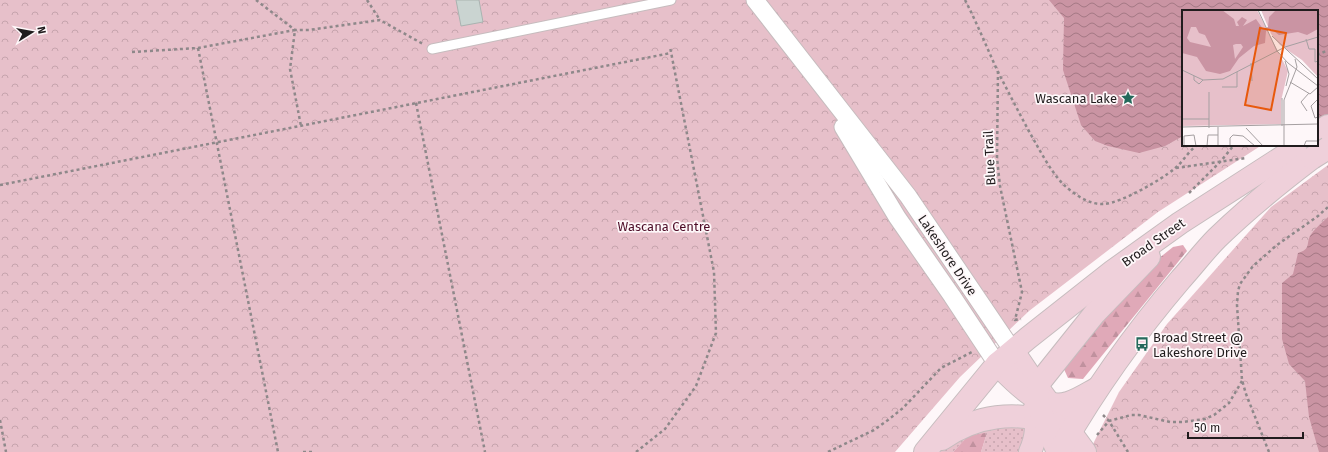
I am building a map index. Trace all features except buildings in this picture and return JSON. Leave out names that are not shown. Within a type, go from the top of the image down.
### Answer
[{"type":"main road","points":[[1318,133],[1328,126]]},
{"type":"main road","name":"Broad Street","points":[[925,451],[1005,358],[1112,271],[1180,223],[1314,150]]},
{"type":"main road","name":"Broad Street","points":[[1058,452],[1098,387],[1125,348],[1157,308],[1216,239],[1314,150]]},
{"type":"main road","points":[[1030,452],[1036,436],[1041,379],[1095,313],[1180,223]]},
{"type":"main road","name":"Lakeshore Drive","points":[[1005,358],[1039,404],[1071,432],[1091,443]]},
{"type":"main road","name":"Lakeshore Drive","points":[[1005,358],[1039,404],[1058,452]]},
{"type":"main road","points":[[925,451],[967,424],[1003,416],[1020,416],[1039,404],[1067,404],[1098,387]]},
{"type":"street","name":"Lakeshore Drive","points":[[755,0],[805,63],[897,217],[952,296],[1005,358]]},
{"type":"lane","points":[[432,49],[670,0]]},
{"type":"path","points":[[256,0],[295,30]]},
{"type":"path","points":[[367,0],[380,20],[432,49]]},
{"type":"path","name":"Blue Trail","points":[[965,0],[976,20],[998,71],[997,158],[1000,186],[1022,292],[1015,320]]},
{"type":"path","points":[[132,52],[198,48],[295,30],[309,30],[380,20]]},
{"type":"path","points":[[295,30],[290,69],[301,126]]},
{"type":"path","points":[[636,452],[665,429],[696,386],[716,332],[714,272],[670,47]]},
{"type":"path","points":[[198,48],[278,452]]},
{"type":"path","points":[[1318,55],[1328,50]]},
{"type":"path","points":[[0,185],[671,53]]},
{"type":"path","points":[[998,71],[1030,132],[1054,172],[1063,184],[1085,200],[1096,204],[1105,204],[1118,201],[1147,187],[1176,168],[1187,153],[1196,146]]},
{"type":"path","points":[[416,103],[486,452]]},
{"type":"path","points":[[1185,198],[1221,161],[1233,146]]},
{"type":"path","points":[[1176,168],[1248,158]]},
{"type":"path","points":[[1269,452],[1242,380],[1237,305],[1238,292],[1240,284],[1258,261],[1328,207]]},
{"type":"path","points":[[828,452],[878,427],[903,408],[941,368],[973,351]]},
{"type":"path","points":[[1091,443],[1108,421],[1131,415],[1139,415],[1170,422],[1205,419],[1214,415],[1229,403],[1242,380]]},
{"type":"path","points":[[1101,413],[1108,421],[1128,452]]},
{"type":"path","points":[[0,420],[6,452]]},
{"type":"path","points":[[302,452],[313,452]]},
{"type":"green space","name":"Wascana Centre","points":[[0,0],[1328,0],[1318,10],[1182,10],[1182,146],[1260,146],[1158,212],[1029,311],[960,377],[895,452],[0,452]]},
{"type":"green space","points":[[1328,165],[1328,452],[1089,452],[1119,392],[1167,324],[1271,207]]},
{"type":"green space","points":[[1183,245],[1187,251],[1083,379],[1068,378],[1063,367],[1148,267],[1173,247]]},
{"type":"green space","points":[[1025,424],[1028,439],[1021,452],[981,452],[986,436],[968,436],[953,452],[940,452],[948,444],[973,426]]},
{"type":"green space","points":[[985,433],[986,436],[981,452],[953,452],[968,436]]},
{"type":"water","name":"Wascana Lake","points":[[1049,0],[1328,0],[1328,154],[1318,139],[1318,10],[1182,10],[1182,137],[1165,146],[1139,153],[1108,146],[1095,141],[1081,125],[1063,70],[1064,18]]},
{"type":"water","points":[[1328,217],[1328,452],[1319,452],[1309,417],[1305,381],[1289,364],[1282,339],[1282,283],[1293,274],[1298,253],[1305,250],[1312,233]]},
{"type":"place","name":"Wascana Lake","points":[[1128,98]]},
{"type":"place","name":"Broad Street @ Lakeshore Drive","points":[[1142,344]]}]
